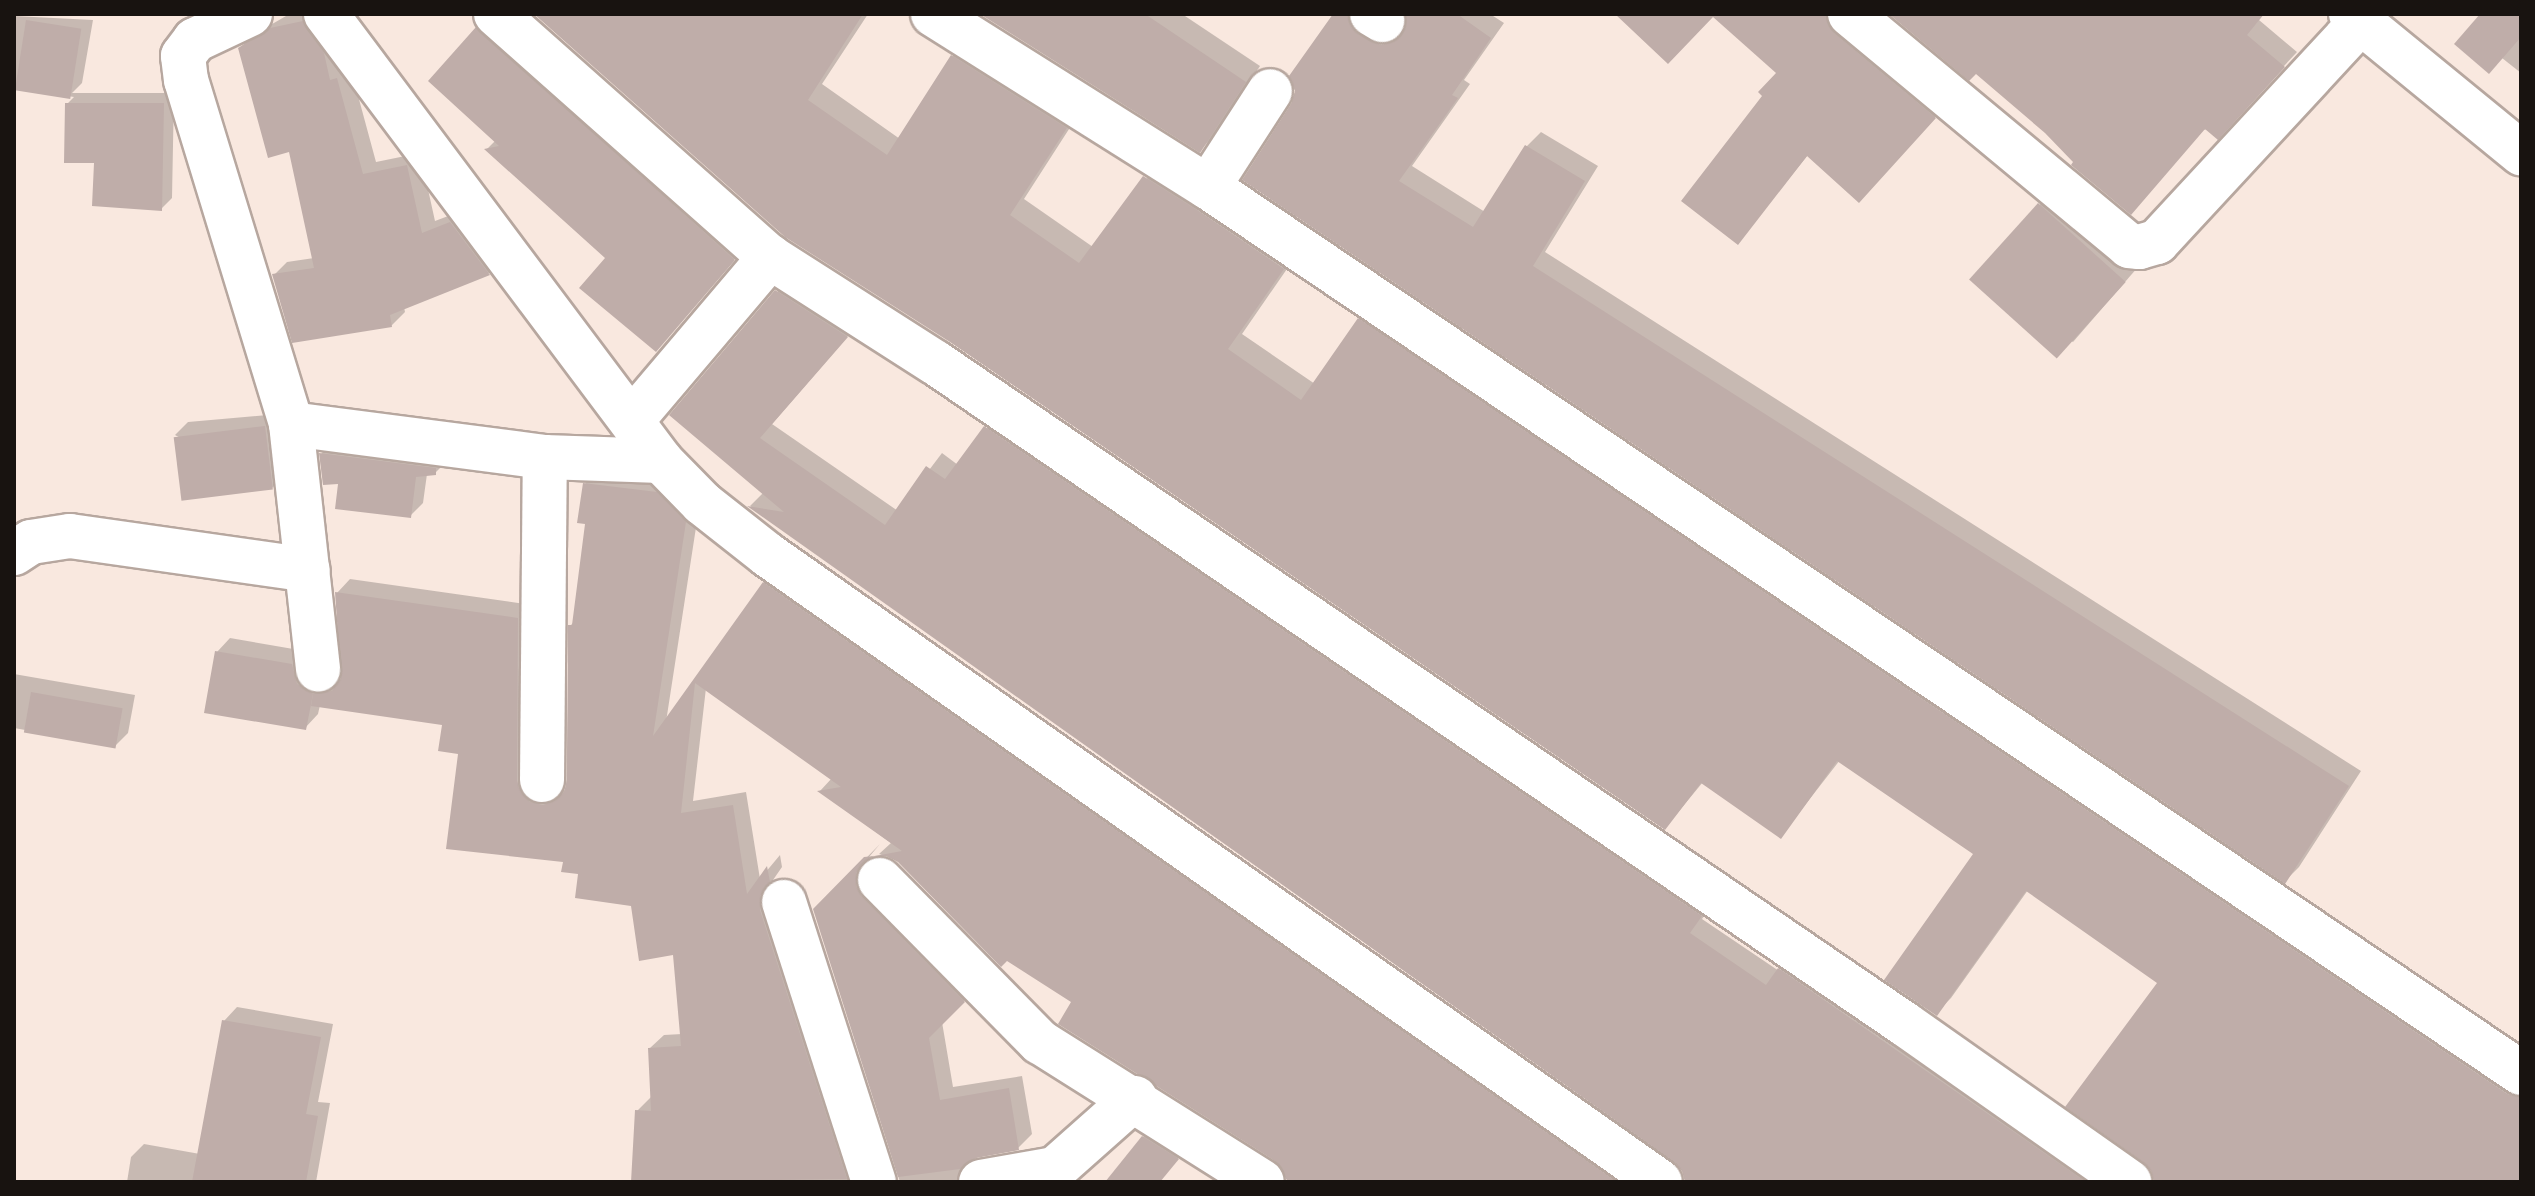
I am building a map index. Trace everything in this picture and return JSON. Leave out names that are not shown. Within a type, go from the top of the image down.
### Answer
[{"type":"street","points":[[250,14],[195,40],[183,56],[186,80],[291,424],[318,670]]},
{"type":"street","points":[[326,14],[661,461],[702,503],[768,555],[1660,1182]]},
{"type":"street","points":[[496,14],[770,257],[962,381],[1880,1007],[2129,1182]]},
{"type":"street","points":[[1850,14],[2129,246],[2139,247],[2157,242],[2356,18],[2521,153]]},
{"type":"street","points":[[959,20],[2521,1073]]},
{"type":"street","points":[[1208,187],[1270,91]]},
{"type":"street","points":[[632,420],[770,257]]},
{"type":"street","points":[[291,424],[545,457],[661,461]]},
{"type":"street","points":[[542,780],[545,457]]},
{"type":"street","points":[[14,553],[31,542],[70,536],[308,570]]},
{"type":"street","points":[[880,880],[1040,1042],[1135,1098],[1262,1182]]},
{"type":"street","points":[[784,902],[874,1182]]},
{"type":"street","points":[[981,1182],[1063,1176],[1135,1098]]},
{"type":"building","points":[[534,14],[863,14],[808,100],[887,155],[951,55],[1067,128],[1010,215],[1079,263],[1143,176],[1194,208],[1284,269],[1228,349],[1301,400],[1358,318],[2507,1094],[2521,1098],[2521,1182],[2154,1182],[2151,1171],[2143,1162],[2065,1107],[2157,983],[2026,891],[1937,1016],[1884,980],[1973,854],[1837,761],[1781,839],[1701,783],[1665,830],[950,342],[785,237]]},
{"type":"building","points":[[980,14],[1145,14],[1246,82],[1200,153]]},
{"type":"building","points":[[1333,14],[1347,14],[1351,27],[1359,35],[1381,45],[1393,42],[1403,33],[1406,14],[1457,14],[1491,38],[1452,95],[1458,98],[1399,181],[1473,227],[1525,145],[1585,181],[1533,266],[2349,786],[2285,884],[1242,180],[1291,104],[1295,91],[1289,76]]},
{"type":"building","points":[[1615,14],[1826,14],[1834,33],[1936,118],[1859,203],[1807,156],[1738,245],[1681,201],[1762,96],[1758,92],[1776,73],[1713,17],[1668,64]]},
{"type":"building","points":[[1889,14],[2264,14],[2247,35],[2285,67],[2218,140],[2205,129],[2131,215],[2071,165],[2073,162],[2045,133],[1976,74],[1969,81]]},
{"type":"building","points":[[2480,14],[2521,14],[2521,37],[2489,74],[2454,44]]},
{"type":"building","points":[[26,20],[81,29],[70,99],[15,90]]},
{"type":"building","points":[[303,21],[324,53],[330,80],[337,78],[363,174],[407,165],[422,233],[450,222],[490,275],[390,315],[392,327],[292,343],[272,274],[314,268],[289,152],[268,158],[238,48],[270,28]]},
{"type":"building","points":[[476,27],[735,260],[656,352],[579,288],[605,258],[484,149],[499,146],[428,81]]},
{"type":"building","points":[[65,103],[164,103],[162,211],[92,206],[94,163],[64,163]]},
{"type":"building","points":[[2038,203],[2126,282],[2057,359],[1969,280]]},
{"type":"building","points":[[775,290],[848,337],[760,438],[885,525],[926,466],[945,479],[984,426],[1702,916],[1690,933],[1766,985],[1778,968],[2086,1182],[1685,1182],[1682,1171],[1674,1162],[747,506],[784,512],[669,415]]},
{"type":"building","points":[[265,426],[273,490],[181,501],[174,437]]},
{"type":"building","points":[[319,453],[436,468],[436,475],[416,477],[411,518],[335,509],[338,484],[323,485]]},
{"type":"building","points":[[583,483],[657,492],[686,522],[653,736],[763,582],[1617,1182],[1288,1182],[1275,1161],[1058,1024],[1071,1002],[1007,961],[1001,967],[898,862],[887,856],[875,856],[902,851],[817,791],[841,787],[695,683],[681,813],[733,805],[747,894],[767,866],[770,882],[760,896],[760,910],[847,1179],[631,1182],[635,1110],[651,1111],[648,1048],[681,1046],[673,955],[639,961],[631,906],[575,898],[578,874],[561,872],[563,862],[446,849],[458,754],[438,751],[442,725],[311,706],[313,694],[332,691],[341,679],[335,592],[518,618],[517,781],[521,793],[530,802],[543,805],[555,801],[564,792],[567,780],[568,625],[572,625],[585,524],[577,523]]},
{"type":"building","points":[[215,651],[292,664],[297,684],[313,694],[306,730],[204,713]]},
{"type":"building","points":[[31,692],[123,708],[115,749],[24,732]]},
{"type":"building","points":[[874,856],[863,862],[856,873],[856,886],[862,897],[965,1002],[929,1038],[940,1100],[1009,1088],[1019,1150],[976,1158],[960,1169],[898,1177],[813,909],[864,857]]},
{"type":"building","points":[[222,1020],[321,1037],[306,1114],[318,1116],[306,1182],[192,1182]]},
{"type":"building","points":[[1142,1136],[1179,1159],[1160,1182],[1105,1182]]}]
